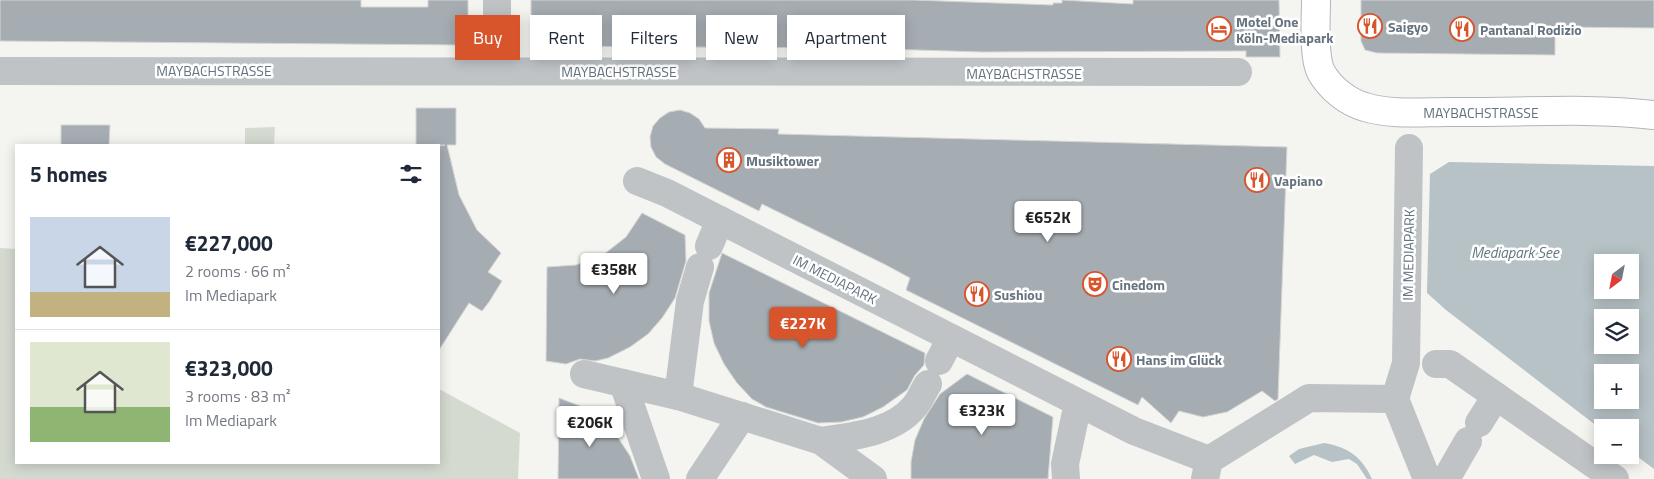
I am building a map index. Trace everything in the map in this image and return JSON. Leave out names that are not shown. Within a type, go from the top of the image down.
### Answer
[{"type":"main road","name":"MAYBACHSTRASSE","points":[[1316,0],[1317,46],[1320,71],[1333,87],[1348,100],[1364,107],[1402,111],[1509,113],[1615,111],[1654,115]]},
{"type":"main road","name":"MAYBACHSTRASSE","points":[[1615,111],[1654,104]]},
{"type":"street","points":[[497,0],[497,71]]},
{"type":"street","name":"MAYBACHSTRASSE","points":[[0,71],[1238,72]]},
{"type":"street","name":"IM MEDIAPARK","points":[[638,181],[667,193],[720,220],[939,361],[1078,403],[1207,470],[1310,398],[1395,399],[1423,364],[1409,148]]},
{"type":"street","points":[[678,396],[690,301],[705,256],[720,220]]},
{"type":"street","points":[[821,441],[857,436],[890,426],[914,407],[939,361]]},
{"type":"street","points":[[1423,364],[1450,364],[1612,478]]},
{"type":"street","points":[[584,374],[678,396],[821,441],[873,479]]},
{"type":"street","points":[[623,383],[656,479]]},
{"type":"street","points":[[1446,479],[1496,396]]},
{"type":"street","points":[[1395,399],[1427,479]]},
{"type":"street","points":[[1066,479],[1064,464],[1078,403]]},
{"type":"street","points":[[700,479],[742,416]]},
{"type":"shaded area","points":[[275,127],[274,144],[245,144],[245,128]]},
{"type":"shaded area","points":[[0,248],[15,249],[15,464],[440,464],[440,390],[520,433],[518,479],[0,479]]},
{"type":"water","name":"Mediapark See","points":[[1449,162],[1654,166],[1654,469],[1639,458],[1639,419],[1594,419],[1594,424],[1446,310],[1427,293],[1430,174]]},
{"type":"water","points":[[1324,443],[1340,447],[1353,454],[1364,465],[1372,479],[1367,479],[1357,464],[1349,459],[1332,462],[1314,455],[1295,464],[1289,456],[1299,449]]},
{"type":"building","points":[[0,0],[361,0],[361,7],[428,7],[428,0],[468,0],[468,15],[455,15],[455,45],[0,41]]},
{"type":"building","points":[[531,0],[913,0],[1053,5],[1053,3],[1062,3],[1062,0],[1133,4],[1133,0],[1279,0],[1280,57],[1246,57],[1246,51],[982,52],[905,50],[905,15],[787,15],[787,48],[777,48],[777,15],[706,15],[706,47],[696,47],[696,15],[612,15],[612,46],[602,46],[602,15],[531,15]]},
{"type":"building","points":[[1361,0],[1654,0],[1654,28],[1555,27],[1555,55],[1377,53],[1365,50],[1361,41]]},
{"type":"building","points":[[416,108],[456,108],[456,145],[447,145],[459,195],[477,230],[501,253],[488,272],[502,281],[489,302],[482,311],[469,303],[440,348],[440,146],[445,145],[416,144]]},
{"type":"building","name":"Cinedom","points":[[680,110],[690,113],[699,119],[705,128],[779,129],[778,134],[1287,147],[1278,399],[1275,401],[1262,391],[1227,412],[1203,417],[1179,411],[1171,423],[1142,397],[1138,405],[906,290],[910,278],[886,265],[762,204],[759,211],[665,164],[656,157],[651,147],[650,137],[653,126],[669,112]]},
{"type":"building","points":[[61,125],[110,125],[109,144],[61,144]]},
{"type":"building","points":[[642,213],[685,235],[686,261],[675,298],[662,318],[648,334],[630,347],[608,358],[595,361],[580,359],[566,364],[546,361],[547,267],[576,265],[603,255],[626,237]]},
{"type":"building","points":[[722,253],[925,353],[924,365],[915,375],[907,390],[883,407],[863,417],[841,422],[818,423],[766,407],[752,399],[737,383],[724,364],[714,343],[709,321],[709,293]]},
{"type":"building","points":[[967,374],[1053,417],[1048,479],[911,479],[911,462],[915,440],[924,419],[940,394]]},
{"type":"building","points":[[559,398],[580,406],[600,420],[617,436],[630,456],[639,479],[558,479]]},
{"type":"place","name":"Saigyo","points":[[1370,26]]},
{"type":"place","name":"Motel One Köln-Mediapark","points":[[1219,29]]},
{"type":"place","name":"Pantanal Rodizio","points":[[1462,29]]},
{"type":"place","name":"Musiktower","points":[[729,160]]},
{"type":"place","name":"Vapiano","points":[[1257,180]]},
{"type":"place","name":"Cinedom","points":[[1095,284]]},
{"type":"place","name":"Sushiou","points":[[977,294]]},
{"type":"place","name":"Hans im Glück","points":[[1119,359]]}]
